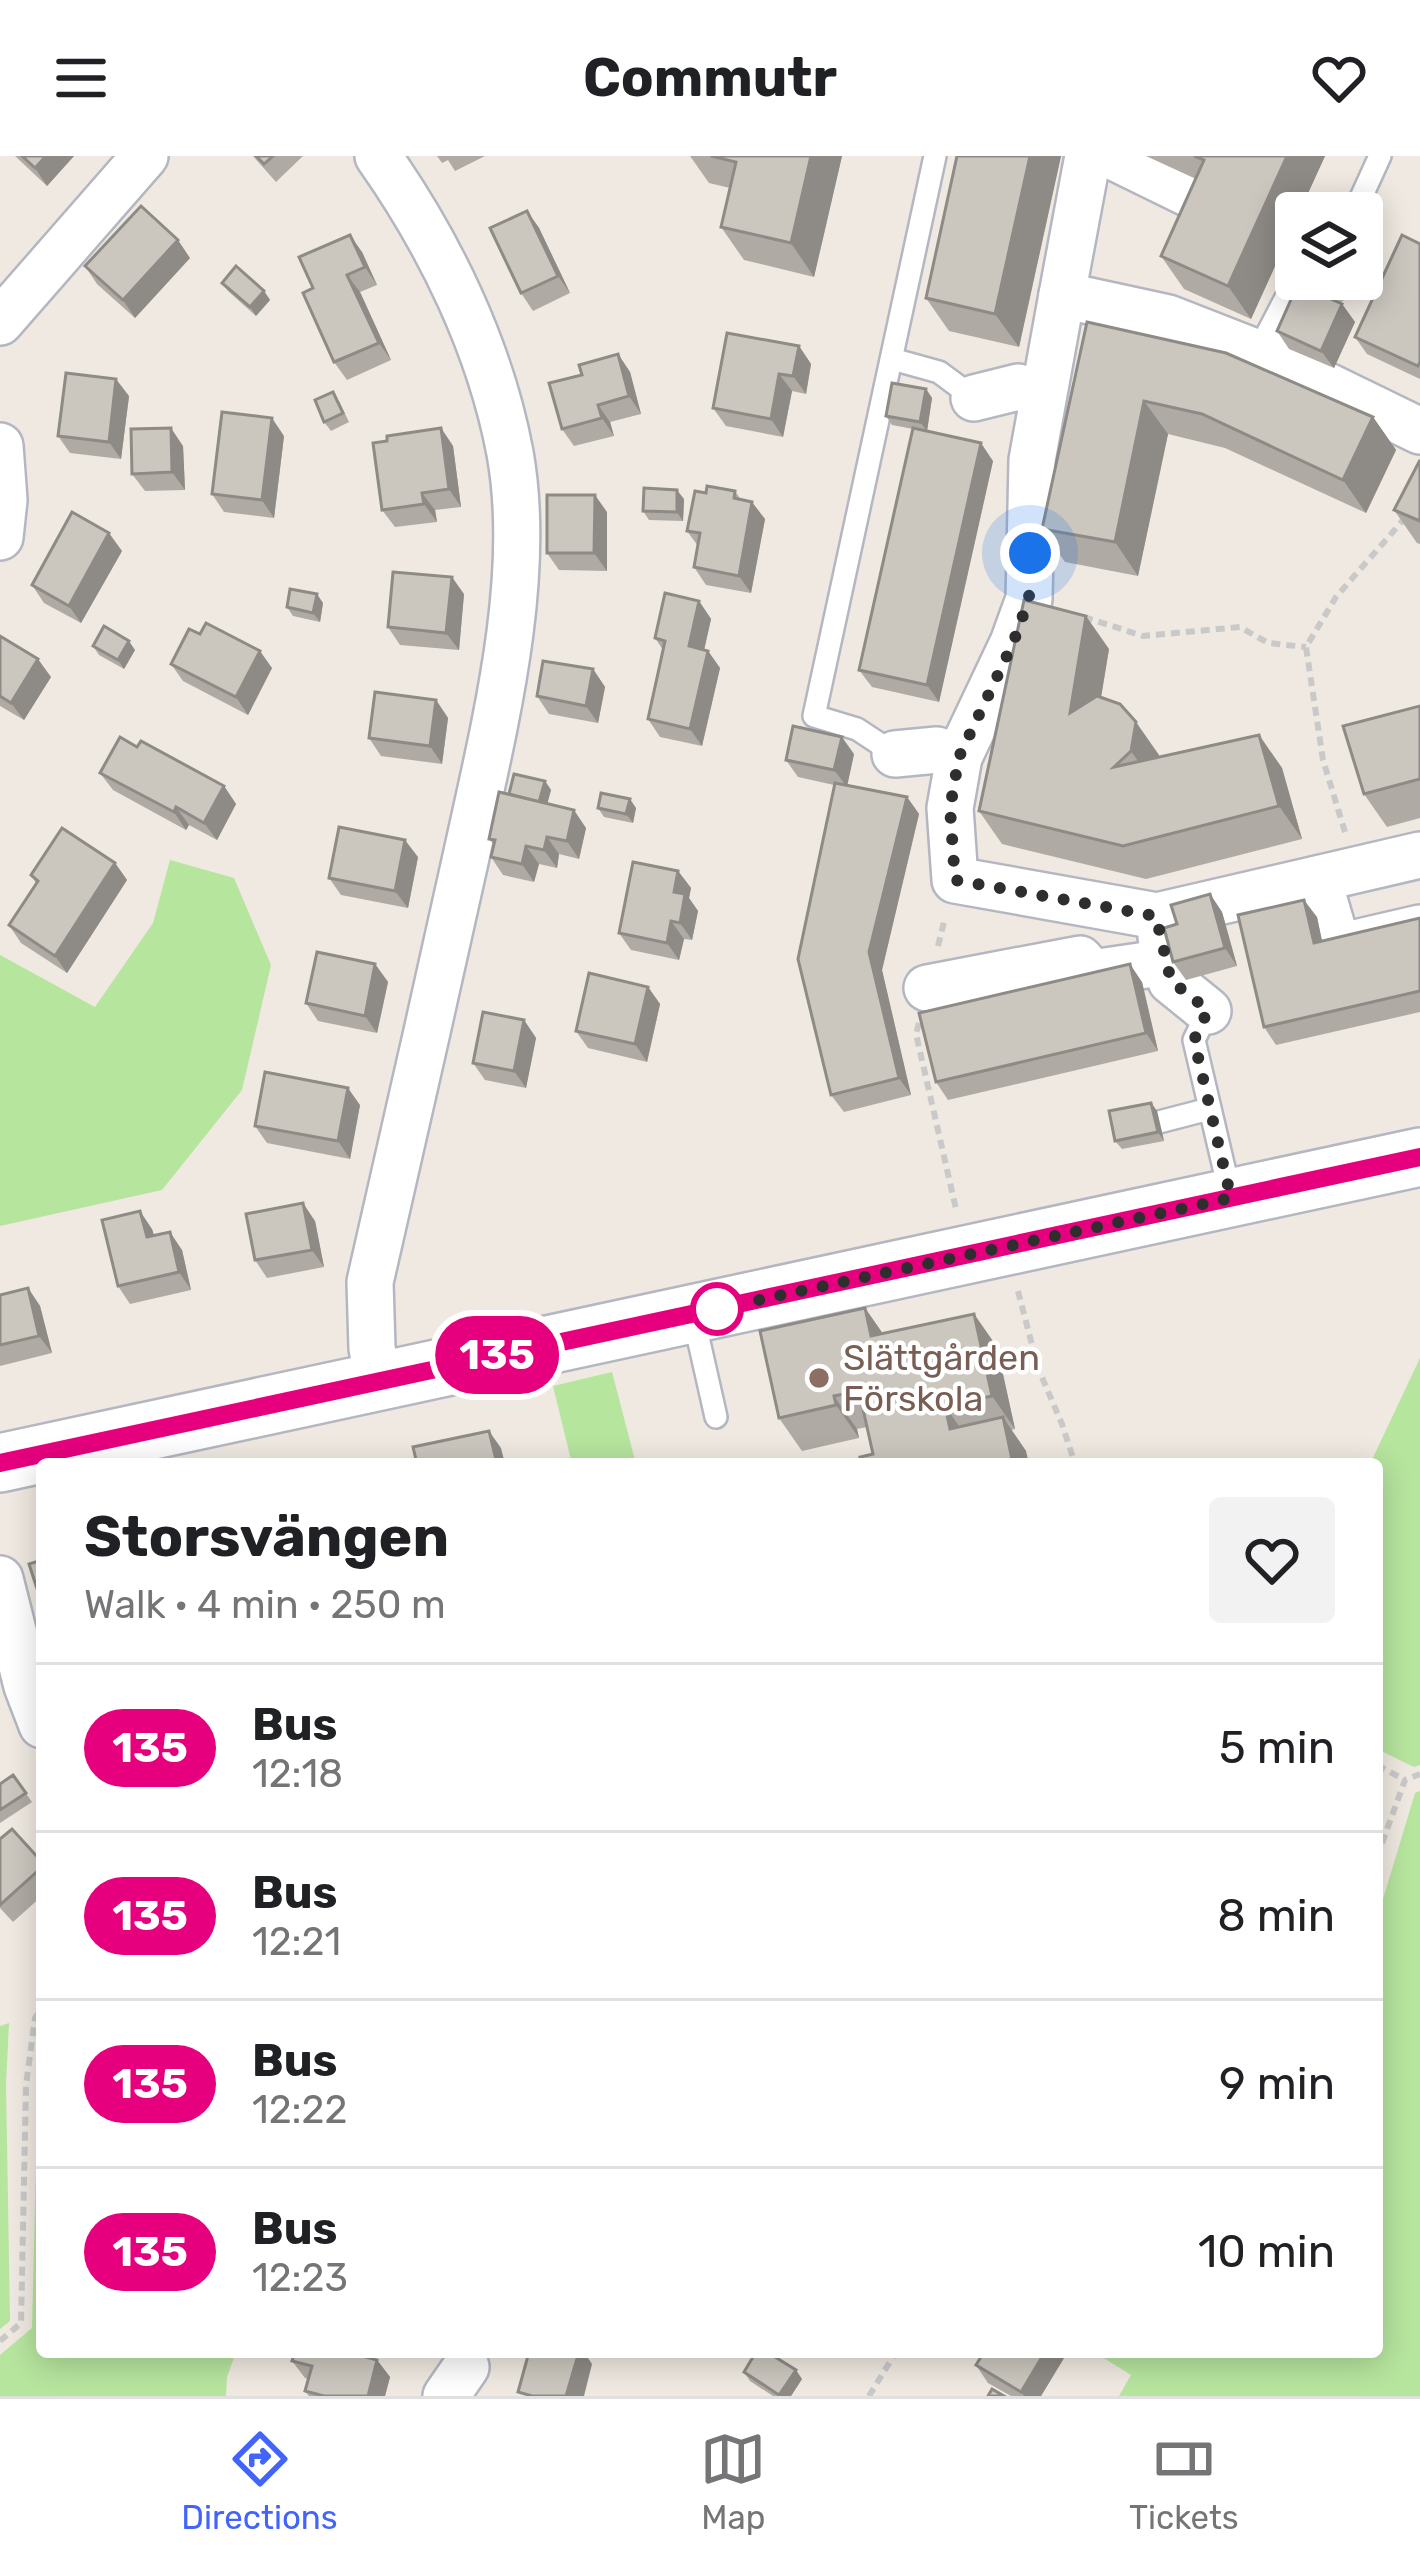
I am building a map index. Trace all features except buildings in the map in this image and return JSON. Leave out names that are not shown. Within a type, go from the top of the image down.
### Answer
[{"type":"street","points":[[0,322],[145,156]]},
{"type":"street","points":[[378,156],[434,248],[481,349],[510,456],[515,537],[514,599],[492,732],[370,1282],[378,1380]]},
{"type":"street","points":[[1088,156],[1032,460],[1029,599],[959,757],[950,808],[955,880],[1156,916],[1420,856]]},
{"type":"street","points":[[1112,156],[1214,206],[1168,318]]},
{"type":"street","points":[[1062,295],[1168,318],[1268,357],[1420,431]]},
{"type":"street","points":[[1268,357],[1298,300]]},
{"type":"street","points":[[974,398],[1046,380],[1119,308]]},
{"type":"street","points":[[0,446],[4,500],[0,537]]},
{"type":"street","points":[[895,754],[937,750],[959,757]]},
{"type":"street","points":[[1337,874],[1338,947],[1420,928]]},
{"type":"street","points":[[1156,916],[1171,981],[1208,1010]]},
{"type":"street","points":[[928,988],[1079,959],[1092,973],[1167,962]]},
{"type":"street","points":[[0,1463],[693,1314],[983,1235],[1231,1198],[1420,1157]]},
{"type":"street","points":[[0,1579],[36,1710]]},
{"type":"lane","points":[[895,754],[857,729],[814,716],[935,156]]},
{"type":"lane","points":[[1364,192],[1380,156]]},
{"type":"lane","points":[[892,359],[939,372],[974,398]]},
{"type":"lane","points":[[1208,1010],[1194,1040],[1231,1198]]},
{"type":"lane","points":[[1159,1122],[1209,1109]]},
{"type":"lane","points":[[693,1314],[716,1417]]},
{"type":"path","points":[[1337,874],[1306,647],[1336,597],[1402,523],[1411,506]]},
{"type":"path","points":[[1029,599],[1143,636],[1240,627],[1268,643],[1306,647]]},
{"type":"path","points":[[955,880],[916,1034],[983,1235],[1073,1458]]},
{"type":"path","points":[[1383,1768],[1405,1780]]},
{"type":"path","points":[[1383,1840],[1405,1780],[1420,1774]]},
{"type":"path","points":[[0,2341],[21,2323],[26,2085],[36,2017]]},
{"type":"path","points":[[868,2396],[892,2358]]},
{"type":"green space","points":[[170,860],[234,878],[271,965],[242,1090],[162,1190],[0,1226],[0,955],[95,1007],[153,923]]},
{"type":"green space","points":[[1420,1358],[1420,1765],[1414,1767],[1383,1752],[1383,1458],[1373,1458]]},
{"type":"green space","points":[[612,1372],[634,1458],[571,1458],[553,1386]]},
{"type":"green space","points":[[1420,1791],[1420,2396],[1119,2396],[1131,2375],[1104,2358],[1383,2358],[1383,1899],[1415,1793]]},
{"type":"green space","points":[[9,2023],[10,2321],[0,2329],[0,2026]]},
{"type":"green space","points":[[36,2165],[36,2358],[234,2358],[226,2396],[0,2396],[0,2355],[32,2328]]},
{"type":"bus line","name":"135","points":[[0,1463],[1420,1157]]},
{"type":"place","name":"Slättgården Förskola","points":[[819,1378]]},
{"type":"route","points":[[717,1309],[1231,1198],[1194,1040],[1208,1010],[1171,981],[1156,916],[955,880],[950,808],[959,757],[1029,599],[1030,553]]}]
